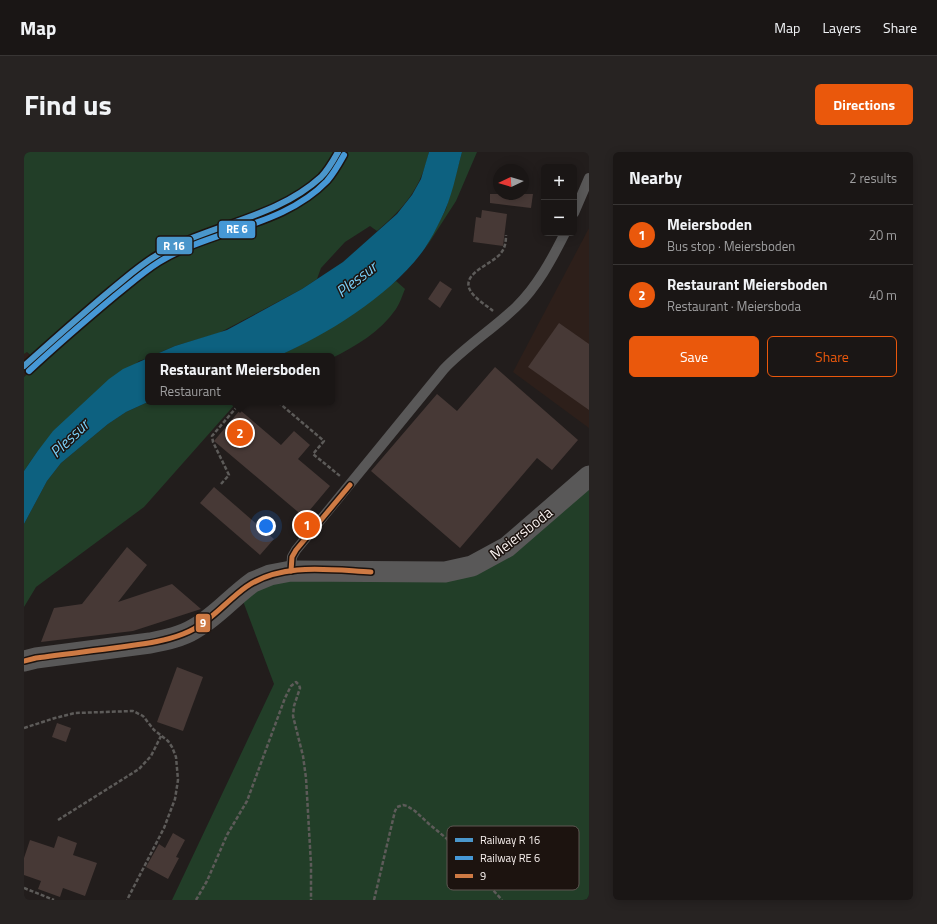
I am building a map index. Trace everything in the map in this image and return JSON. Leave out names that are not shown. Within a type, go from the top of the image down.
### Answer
[{"type":"street","name":"Meiersboda","points":[[291,571],[445,572],[472,566],[507,547],[589,476]]},
{"type":"street","points":[[24,661],[150,643],[173,638],[194,630],[254,582],[270,575],[291,571]]},
{"type":"lane","points":[[577,206],[589,178]]},
{"type":"lane","points":[[291,571],[292,557],[296,550],[444,369],[462,351],[516,307],[545,270],[562,236]]},
{"type":"path","points":[[502,319],[474,295],[469,289],[468,284],[474,273],[501,254],[505,246],[506,235]]},
{"type":"path","points":[[221,484],[229,475],[213,442],[212,436],[238,405]]},
{"type":"path","points":[[282,405],[324,441],[313,454],[350,485]]},
{"type":"path","points":[[196,900],[207,881],[227,835],[247,802],[285,698],[291,686],[296,682],[300,685],[300,688],[294,706],[293,716],[303,756],[306,778],[310,900]]},
{"type":"path","points":[[24,728],[75,713],[129,711],[143,716],[154,730],[170,743],[175,754],[178,780],[177,790],[164,828],[127,900]]},
{"type":"path","points":[[58,820],[139,769],[151,756],[161,736]]},
{"type":"path","points":[[374,900],[395,811],[399,806],[405,805],[416,811],[447,839]]},
{"type":"path","points":[[24,888],[54,900]]},
{"type":"path","points":[[493,890],[502,900]]},
{"type":"shaded area","points":[[589,228],[589,428],[513,372]]},
{"type":"shaded area","points":[[26,352],[39,363],[24,377],[24,354]]},
{"type":"green space","points":[[24,152],[429,152],[426,165],[416,187],[403,205],[377,231],[370,226],[345,242],[321,268],[317,279],[302,289],[219,333],[175,346],[159,353],[145,353],[145,359],[139,361],[37,452],[24,471],[24,377],[39,363],[27,352],[24,354]]},
{"type":"green space","points":[[462,152],[477,152],[456,201],[425,249],[446,209]]},
{"type":"green space","points":[[396,281],[405,289],[397,307],[383,325],[350,349],[335,356],[335,353],[285,353],[324,332]]},
{"type":"green space","points":[[145,403],[145,405],[234,405],[144,507],[36,587],[24,607],[24,524],[47,481],[61,463],[108,424],[126,412]]},
{"type":"green space","points":[[589,476],[589,900],[172,900],[274,684],[240,593],[253,582],[458,570]]},
{"type":"water","name":"Plessur","points":[[429,152],[462,152],[445,211],[427,245],[412,265],[396,281],[358,311],[317,337],[284,353],[159,353],[175,346],[227,330],[302,289],[343,262],[397,214],[412,195],[421,179]]},
{"type":"water","name":"Plessur","points":[[145,359],[145,403],[126,412],[108,424],[61,463],[47,481],[24,524],[24,471],[53,431],[109,379],[123,369]]},
{"type":"building","points":[[490,194],[493,194],[493,200],[529,200],[529,194],[533,194],[531,208],[490,203]]},
{"type":"building","points":[[482,210],[507,214],[503,246],[473,242],[476,217],[481,218]]},
{"type":"building","points":[[440,281],[452,289],[440,308],[428,299]]},
{"type":"building","points":[[559,323],[589,344],[589,410],[528,367]]},
{"type":"building","points":[[495,367],[578,440],[552,470],[537,458],[460,548],[371,471],[437,394],[457,411]]},
{"type":"building","points":[[240,410],[281,445],[294,431],[310,445],[298,459],[330,486],[304,517],[214,441]]},
{"type":"building","points":[[214,487],[274,539],[260,555],[200,503]]},
{"type":"building","points":[[127,547],[147,565],[118,602],[172,584],[201,609],[133,631],[41,642],[54,608],[82,604]]},
{"type":"building","points":[[177,667],[203,677],[183,731],[157,722]]},
{"type":"building","points":[[57,723],[71,728],[66,742],[52,737]]},
{"type":"building","points":[[173,833],[185,840],[176,857],[179,858],[168,879],[146,867],[159,844],[165,848]]},
{"type":"building","points":[[58,836],[77,843],[73,855],[97,863],[85,896],[63,888],[60,897],[38,889],[41,881],[24,875],[24,858],[30,840],[54,848]]},
{"type":"transit line","points":[[24,366],[100,299],[151,259],[177,244],[283,203],[303,191],[321,177],[338,152]]},
{"type":"transit line","points":[[29,371],[94,314],[153,266],[180,251],[201,242],[268,218],[290,208],[309,196],[327,181],[344,155]]},
{"type":"transit line","name":"9","points":[[291,571],[292,557],[296,550],[350,485]]},
{"type":"transit line","name":"9","points":[[24,661],[36,658],[145,644],[175,637],[201,625],[246,587],[260,579],[275,574],[307,569],[371,572]]},
{"type":"place","name":"Restaurant Meiersboden","points":[[240,433]]},
{"type":"place","name":"Meiersboden","points":[[307,525]]}]
